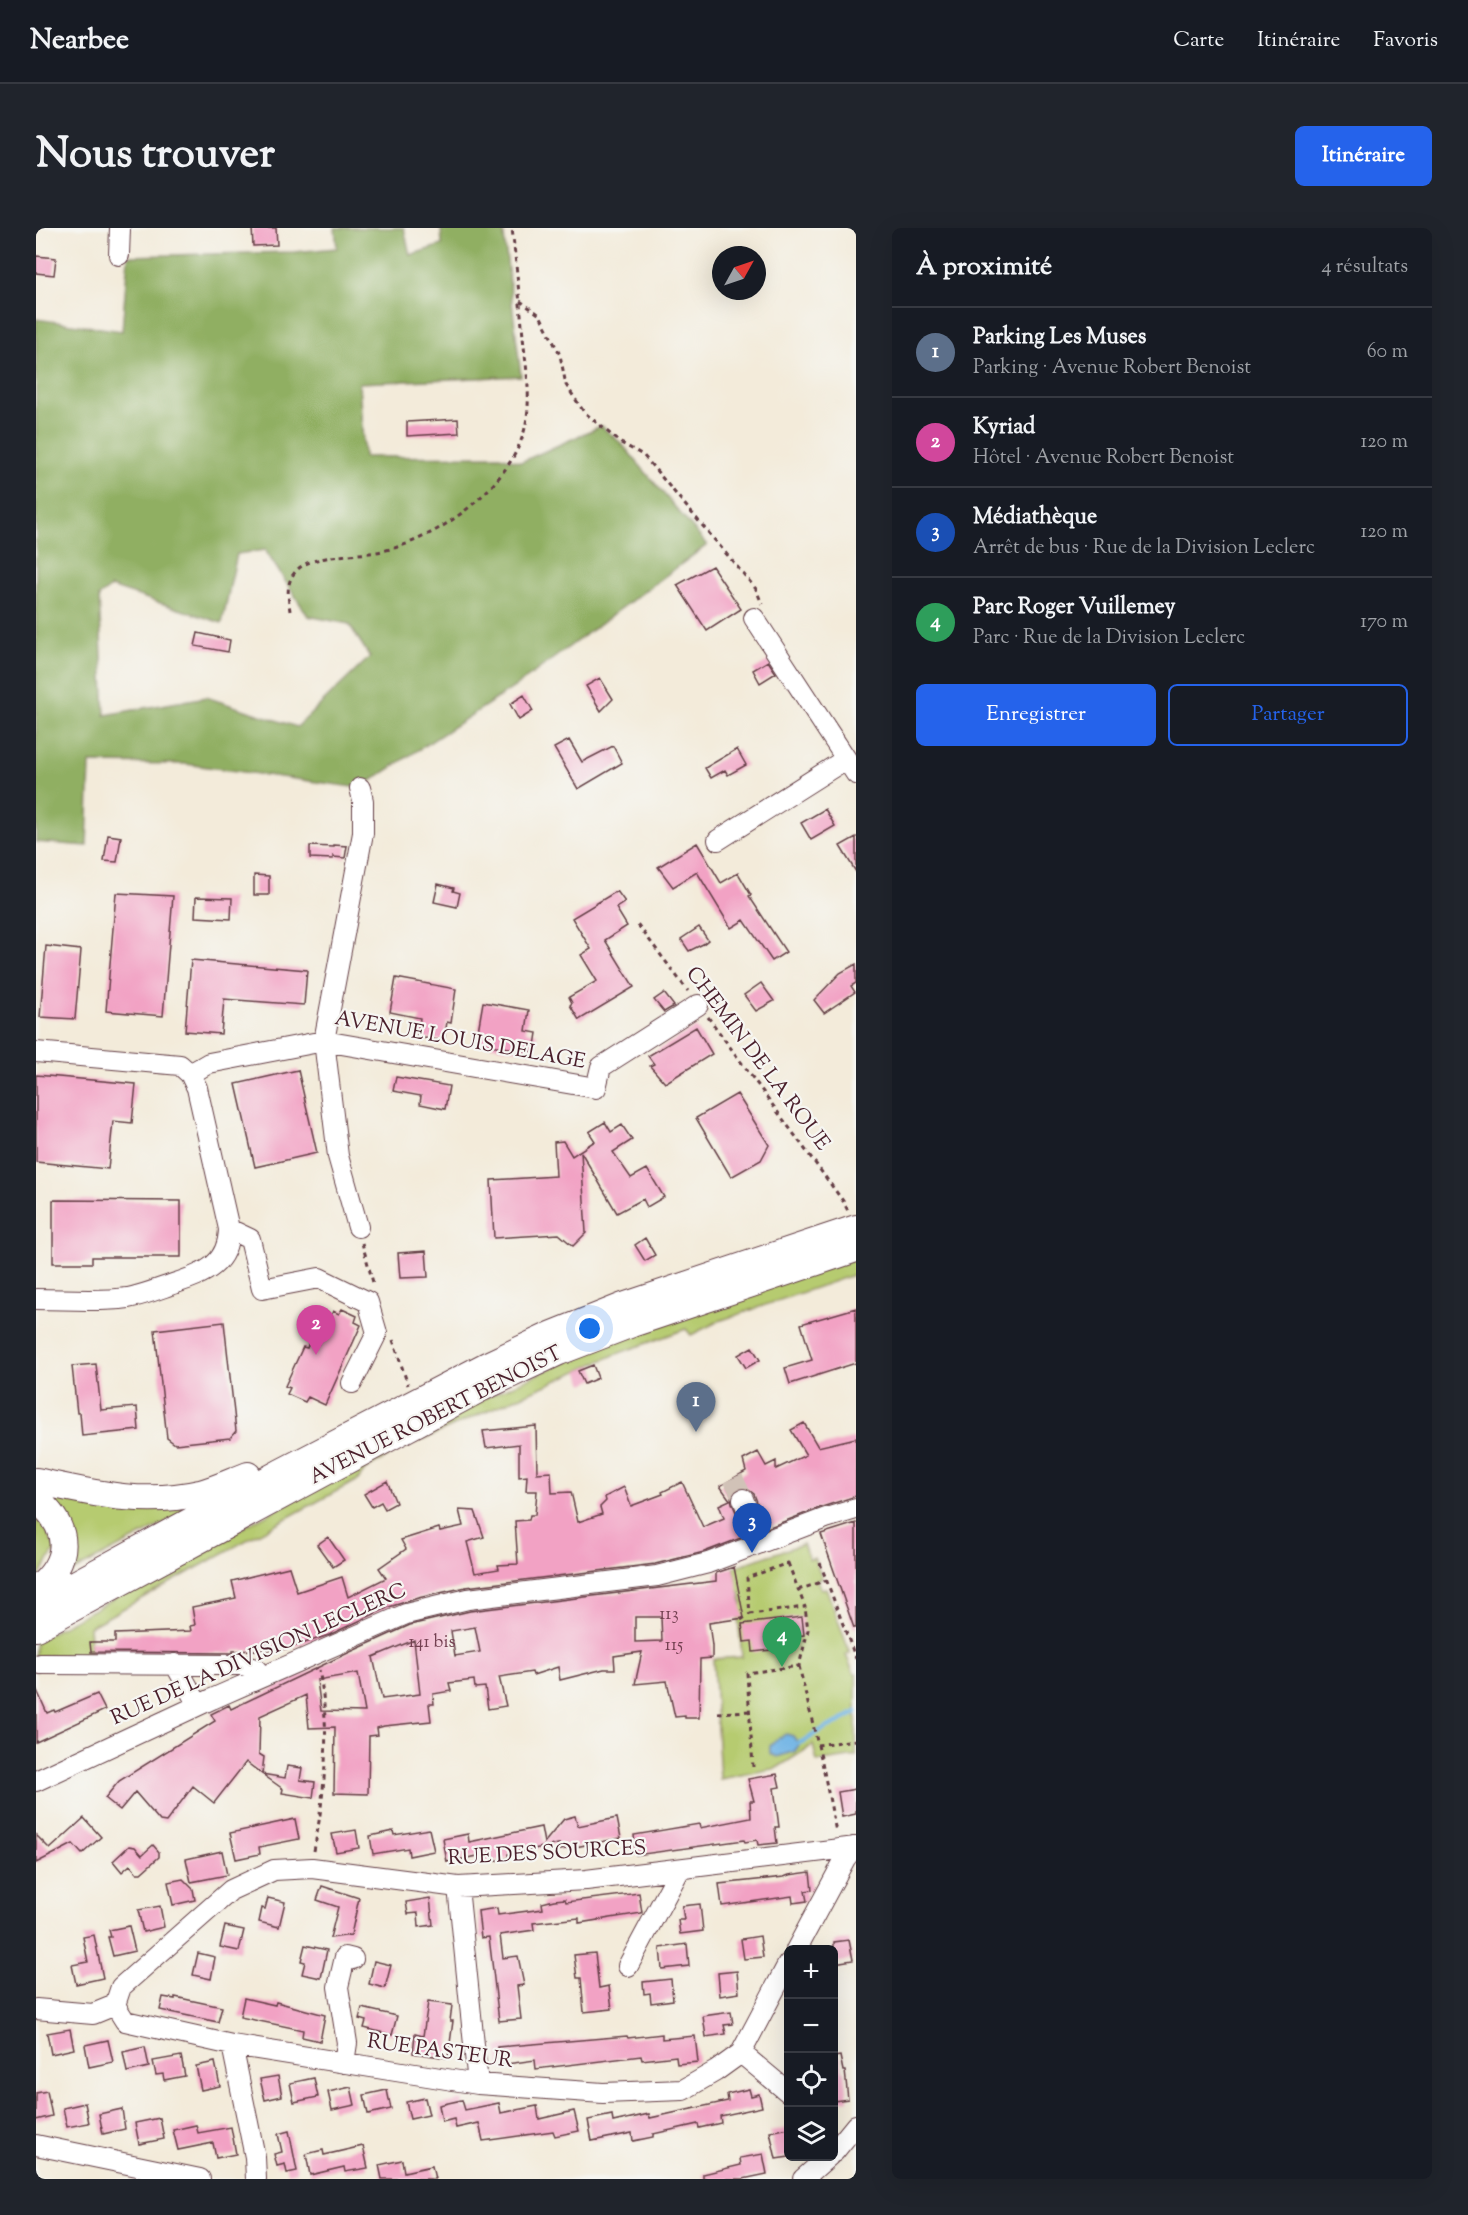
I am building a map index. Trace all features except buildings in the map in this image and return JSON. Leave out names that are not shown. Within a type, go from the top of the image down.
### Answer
[{"type":"main road","name":"AVENUE ROBERT BENOIST","points":[[36,1605],[281,1472],[487,1365],[553,1334],[623,1306],[852,1220]]},
{"type":"main road","name":"AVENUE ROBERT BENOIST","points":[[36,1628],[482,1388],[559,1352],[632,1323],[856,1249]]},
{"type":"main road","points":[[36,1481],[102,1496],[164,1499],[202,1492],[251,1474],[281,1472]]},
{"type":"main road","points":[[36,1499],[50,1510],[61,1530],[62,1547],[58,1566],[36,1590]]},
{"type":"street","points":[[119,255],[120,228]]},
{"type":"street","points":[[718,840],[851,767],[756,621]]},
{"type":"street","points":[[358,1227],[338,1156],[324,1041],[363,833],[363,801],[360,788]]},
{"type":"street","name":"AVENUE LOUIS DELAGE","points":[[190,1074],[209,1063],[324,1041],[596,1088],[601,1067],[698,1005]]},
{"type":"street","points":[[36,1052],[180,1065],[190,1074],[197,1088],[229,1229],[228,1244],[223,1255],[213,1266],[199,1275],[130,1298],[36,1299]]},
{"type":"street","points":[[229,1229],[250,1239],[262,1288],[319,1278],[368,1302],[377,1333],[352,1383]]},
{"type":"street","points":[[743,1499],[751,1519]]},
{"type":"street","name":"RUE DE LA DIVISION LECLERC","points":[[36,1781],[198,1705],[406,1614],[468,1599],[657,1576],[708,1563],[826,1518],[856,1509]]},
{"type":"street","points":[[40,1664],[242,1665],[256,1669],[261,1677]]},
{"type":"street","points":[[175,1664],[198,1705]]},
{"type":"street","points":[[799,1945],[850,1848]]},
{"type":"street","name":"RUE DES SOURCES","points":[[115,2005],[122,1987],[231,1890],[273,1870],[312,1868],[458,1887],[586,1880],[850,1848]]},
{"type":"street","points":[[628,1966],[680,1869]]},
{"type":"street","points":[[458,1887],[478,2084]]},
{"type":"street","points":[[344,2063],[347,2043],[338,1987],[345,1957],[353,1959]]},
{"type":"street","name":"RUE PASTEUR","points":[[115,2005],[125,2021],[232,2045],[478,2084],[603,2093],[683,2090],[741,2053],[784,1973]]},
{"type":"street","points":[[36,2009],[93,2014],[115,2005]]},
{"type":"street","points":[[232,2045],[255,2157],[256,2179]]},
{"type":"street","points":[[741,2053],[784,2088]]},
{"type":"street","points":[[36,2145],[180,2177],[200,2179]]},
{"type":"street","points":[[803,2179],[824,2161]]},
{"type":"path","points":[[290,611],[287,584],[298,568],[316,558],[345,557],[384,551],[432,533],[475,504],[514,455],[525,428],[529,386],[512,228]]},
{"type":"path","points":[[520,301],[540,315],[560,355],[566,385],[584,412],[621,443],[643,455],[756,589],[763,608],[763,618],[756,621]]},
{"type":"path","name":"CHEMIN DE LA ROUE","points":[[638,925],[843,1201],[852,1220]]},
{"type":"path","points":[[852,1220],[856,1209]]},
{"type":"path","points":[[358,1227],[375,1288]]},
{"type":"path","points":[[389,1331],[408,1385],[418,1380]]},
{"type":"path","points":[[750,1614],[747,1578],[788,1563],[805,1607],[808,1630],[799,1666],[817,1745],[850,1848]]},
{"type":"path","points":[[820,1563],[856,1659]]},
{"type":"path","points":[[798,1590],[827,1581]]},
{"type":"path","points":[[741,1620],[750,1614],[805,1607]]},
{"type":"path","points":[[312,1868],[323,1800],[326,1730],[324,1697],[316,1654]]},
{"type":"path","points":[[753,1767],[745,1673],[799,1666]]},
{"type":"path","points":[[718,1713],[749,1711]]},
{"type":"path","points":[[817,1745],[856,1740]]},
{"type":"green space","points":[[335,228],[404,228],[410,255],[442,245],[441,228],[503,228],[521,376],[359,383],[364,457],[500,456],[521,462],[601,426],[621,443],[707,545],[516,686],[360,788],[186,764],[90,763],[87,846],[36,842],[36,319],[122,331],[128,256],[294,252],[337,248]],"holes":[[[265,550],[308,616],[349,624],[370,657],[297,727],[206,697],[105,715],[99,596],[111,587],[222,623],[237,554]]]},
{"type":"green space","points":[[856,1257],[856,1274],[719,1321],[691,1335],[686,1329],[614,1355],[399,1450],[365,1470],[358,1480],[89,1627],[91,1654],[41,1656],[36,1672],[36,1641],[456,1411],[618,1338]]},
{"type":"green space","points":[[49,1488],[198,1506],[58,1579]]},
{"type":"green space","points":[[36,1507],[55,1549],[36,1582]]},
{"type":"green space","points":[[803,1544],[809,1559],[814,1558],[822,1578],[817,1580],[821,1589],[826,1588],[850,1653],[846,1655],[856,1674],[856,1756],[817,1762],[813,1745],[777,1768],[720,1779],[713,1659],[742,1657],[738,1618],[739,1605],[742,1604],[734,1567]]},
{"type":"water","points":[[786,1734],[793,1736],[799,1745],[795,1751],[777,1757],[770,1753],[770,1746]]},
{"type":"waterway","points":[[798,1743],[856,1712]]},
{"type":"tunnel","points":[[733,1478],[743,1499]]},
{"type":"place","name":"Kyriad","points":[[316,1355]]},
{"type":"place","name":"Parking Les Muses","points":[[696,1432]]},
{"type":"place","name":"Médiathèque","points":[[752,1553]]},
{"type":"place","name":"Parc Roger Vuillemey","points":[[782,1667]]}]
